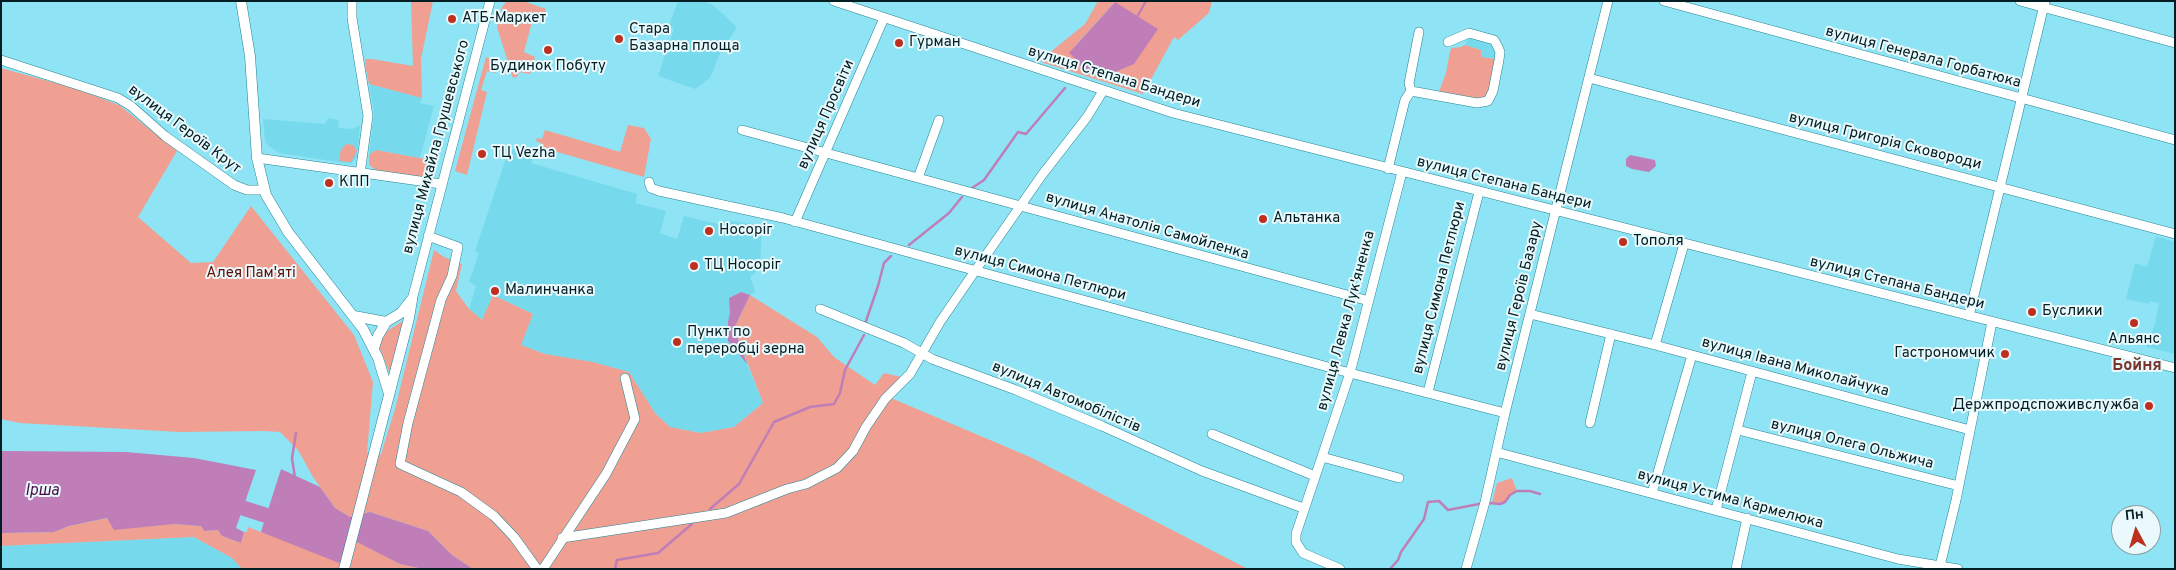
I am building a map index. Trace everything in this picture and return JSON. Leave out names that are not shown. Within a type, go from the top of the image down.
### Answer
[{"type":"main road","points":[[241,1],[250,56],[257,158],[264,190],[281,222],[354,316],[374,348],[389,394]]},
{"type":"main road","points":[[374,348],[386,322],[401,313],[412,300]]},
{"type":"main road","points":[[344,569],[409,318],[412,300]]},
{"type":"main road","points":[[354,316],[386,322]]},
{"type":"street","points":[[352,1],[352,18],[367,102],[366,129],[360,174]]},
{"type":"street","name":"вулиця Михайла Грушевського","points":[[412,300],[490,1]]},
{"type":"street","name":"вулиця Степана Бандери","points":[[834,1],[1164,110],[1479,192],[2175,368]]},
{"type":"street","name":"вулиця Героїв Базару","points":[[1466,569],[1485,502],[1505,413],[1608,1]]},
{"type":"street","name":"вулиця Генерала Горбатюка","points":[[1664,1],[2175,140]]},
{"type":"street","points":[[2020,1],[2044,4],[2175,43]]},
{"type":"street","points":[[1969,316],[2044,4]]},
{"type":"street","name":"вулиця Просвіти","points":[[794,222],[884,18]]},
{"type":"street","points":[[1388,168],[1405,100],[1411,91],[1409,83],[1419,32]]},
{"type":"street","points":[[1411,91],[1477,103],[1490,100],[1500,52],[1494,40],[1469,33],[1448,42]]},
{"type":"street","name":"вулиця Героїв Крут","points":[[1,60],[118,98],[165,136],[228,182],[247,190],[264,190]]},
{"type":"street","name":"вулиця Григорія Сковороди","points":[[1589,78],[2175,234]]},
{"type":"street","points":[[562,538],[726,513],[824,477],[837,468],[850,455],[885,399],[910,374],[975,271],[1042,175],[1087,117],[1103,91]]},
{"type":"street","points":[[918,178],[939,120]]},
{"type":"street","name":"вулиця Анатолія Самойленка","points":[[742,130],[1369,301]]},
{"type":"street","points":[[257,158],[441,184]]},
{"type":"street","name":"вулиця Левка Лук'яненка","points":[[1339,568],[1305,554],[1298,547],[1296,534],[1303,508],[1350,373],[1402,172]]},
{"type":"street","name":"вулиця Симона Петлюри","points":[[649,182],[651,188],[658,191],[794,222],[1350,373],[1505,413]]},
{"type":"street","name":"вулиця Симона Петлюри","points":[[1428,392],[1479,192]]},
{"type":"street","points":[[428,236],[458,247],[452,276],[441,300],[408,422],[400,464],[461,492],[494,516],[514,537],[537,569]]},
{"type":"street","points":[[1655,345],[1684,244]]},
{"type":"street","name":"вулиця Автомобілістів","points":[[820,309],[895,340],[932,359],[1016,390],[1102,426],[1202,471],[1303,508]]},
{"type":"street","name":"вулиця Івана Миколайчука","points":[[1530,314],[1655,345],[1970,430]]},
{"type":"street","points":[[1940,566],[1959,486],[1992,322]]},
{"type":"street","points":[[1590,423],[1612,334]]},
{"type":"street","points":[[1652,493],[1692,355]]},
{"type":"street","points":[[1716,510],[1752,372]]},
{"type":"street","points":[[544,569],[562,538],[606,474],[635,419],[625,378]]},
{"type":"street","name":"вулиця Олега Ольжича","points":[[1738,430],[1959,486]]},
{"type":"street","points":[[1212,434],[1315,476]]},
{"type":"street","name":"вулиця Устима Кармелюка","points":[[1496,452],[1898,558],[1958,569]]},
{"type":"street","points":[[1322,457],[1398,478]]},
{"type":"street","points":[[1736,569],[1747,518]]},
{"type":"shaded area","points":[[678,1],[702,1],[713,5],[737,27],[720,54],[710,78],[695,89],[658,76],[674,29],[669,25]]},
{"type":"shaded area","points":[[1468,37],[1493,44],[1496,59],[1481,57],[1481,50],[1465,45]]},
{"type":"shaded area","points":[[369,84],[422,98],[420,103],[434,106],[420,158],[376,150],[369,155],[374,113]]},
{"type":"shaded area","points":[[328,118],[339,120],[338,128],[353,129],[360,125],[357,157],[351,164],[279,153],[265,141],[263,119],[325,124]]},
{"type":"shaded area","points":[[506,147],[533,156],[531,163],[637,194],[636,203],[666,211],[660,233],[677,239],[684,216],[722,225],[724,220],[762,225],[760,268],[750,277],[756,292],[750,295],[747,364],[763,403],[734,427],[701,433],[670,427],[655,413],[629,372],[593,362],[545,354],[520,345],[533,314],[493,295],[482,320],[469,309],[476,286],[469,282],[479,253],[475,251],[506,158],[503,156]]},
{"type":"shaded area","points":[[2156,236],[2175,242],[2175,354],[2146,347],[2155,324],[2159,303],[2150,301],[2149,304],[2126,299],[2135,263],[2147,267]]},
{"type":"shaded area","points":[[194,537],[232,558],[242,569],[1,569],[1,546]]},
{"type":"green space","points":[[411,1],[433,1],[421,59],[422,98],[369,84],[366,69],[365,59],[413,66]]},
{"type":"green space","points":[[507,1],[523,1],[546,9],[543,21],[533,18],[524,52],[535,57],[530,74],[519,72],[517,77],[513,78],[497,27],[502,7]]},
{"type":"green space","points":[[1098,1],[1212,1],[1209,13],[1178,40],[1174,37],[1143,94],[1041,62],[1043,58],[1085,24]],"holes":[[[1115,2],[1134,63],[1115,72],[1094,73],[1080,66],[1075,46]]]},
{"type":"green space","points":[[1465,45],[1481,50],[1481,57],[1496,59],[1489,96],[1481,101],[1438,94],[1446,73],[1450,51],[1452,48]]},
{"type":"green space","points":[[486,57],[495,61],[496,73],[487,71],[481,90],[487,92],[467,175],[455,171]]},
{"type":"green space","name":"Алея Пам'яті","points":[[1,68],[77,89],[119,105],[177,151],[138,217],[191,263],[213,262],[251,206],[354,335],[373,382],[367,453],[375,456],[381,454],[395,409],[434,250],[444,257],[462,264],[456,291],[469,309],[482,320],[493,295],[533,314],[521,345],[545,354],[593,362],[629,372],[655,413],[670,427],[701,433],[734,427],[763,403],[734,328],[750,295],[817,337],[834,357],[875,385],[884,373],[906,378],[891,398],[1030,457],[1248,569],[473,569],[452,555],[428,531],[370,512],[350,517],[335,508],[313,477],[298,450],[280,432],[180,432],[20,423],[1,419]]},
{"type":"green space","points":[[628,125],[644,128],[651,139],[644,177],[540,147],[541,143],[536,141],[537,138],[542,139],[545,130],[620,152]]},
{"type":"green space","points":[[347,144],[353,145],[357,151],[351,162],[339,161],[341,149]]},
{"type":"green space","points":[[376,150],[436,161],[433,171],[428,177],[416,179],[380,173],[369,165],[369,155]]},
{"type":"green space","points":[[404,320],[390,374],[379,346],[384,333]]},
{"type":"green space","points":[[1512,478],[1517,491],[1510,495],[1505,502],[1492,503],[1497,483]]},
{"type":"green space","points":[[108,518],[114,529],[174,524],[201,526],[204,531],[218,530],[222,536],[241,543],[244,532],[247,532],[248,527],[261,532],[265,519],[336,530],[400,564],[423,569],[242,569],[232,558],[194,537],[1,546],[1,533],[54,532],[69,526]]},
{"type":"water","points":[[1115,2],[1158,29],[1134,64],[1115,72],[1094,73],[1080,66],[1079,62],[1069,53]]},
{"type":"water","points":[[1630,155],[1655,160],[1656,166],[1649,172],[1632,169],[1626,166],[1626,159]]},
{"type":"water","points":[[741,292],[750,295],[734,328],[747,364],[728,341],[729,298]]},
{"type":"water","name":"Ірша","points":[[1,451],[126,452],[194,458],[256,470],[236,528],[244,532],[241,543],[222,536],[218,530],[204,531],[201,526],[174,524],[114,530],[107,518],[69,526],[54,532],[1,533]]},
{"type":"water","points":[[281,469],[320,487],[335,508],[350,517],[370,512],[428,531],[452,555],[473,569],[423,569],[400,564],[357,542],[339,563],[261,532]]},
{"type":"waterway","points":[[1137,17],[1146,1]]},
{"type":"waterway","points":[[972,188],[984,180],[1018,132],[1026,134],[1065,88]]},
{"type":"waterway","points":[[909,245],[949,213],[962,197]]},
{"type":"waterway","points":[[865,324],[884,263],[891,256]]},
{"type":"waterway","points":[[710,509],[739,484],[774,422],[810,407],[834,404],[840,393],[845,370],[864,335]]},
{"type":"waterway","points":[[295,478],[292,458],[296,433]]},
{"type":"waterway","points":[[1489,503],[1500,504],[1505,502],[1510,495],[1517,491],[1530,491],[1540,494]]},
{"type":"waterway","points":[[1390,569],[1398,560],[1401,552],[1424,519],[1428,502],[1439,501],[1448,510],[1479,504]]},
{"type":"waterway","name":"Ірша","points":[[224,502],[268,516],[286,518]]},
{"type":"waterway","points":[[615,569],[617,560],[658,553],[692,524]]},
{"type":"place","name":"АТБ-Маркет","points":[[452,19]]},
{"type":"place","name":"Стара Базарна площа","points":[[619,39]]},
{"type":"place","name":"Гурман","points":[[899,43]]},
{"type":"place","name":"Будинок Побуту","points":[[548,50]]},
{"type":"place","name":"ТЦ Vezha","points":[[482,154]]},
{"type":"place","name":"КПП","points":[[329,183]]},
{"type":"place","name":"Альтанка","points":[[1263,219]]},
{"type":"place","name":"Носоріг","points":[[709,231]]},
{"type":"place","name":"Тополя","points":[[1623,242]]},
{"type":"place","name":"ТЦ Носоріг","points":[[694,266]]},
{"type":"place","name":"Малинчанка","points":[[495,291]]},
{"type":"place","name":"Буслики","points":[[2032,312]]},
{"type":"place","name":"Альянс","points":[[2134,323]]},
{"type":"place","name":"Пункт по переробці зерна","points":[[677,342]]},
{"type":"place","name":"Гастрономчик","points":[[2005,354]]},
{"type":"place","name":"Держпродспоживслужба","points":[[2149,406]]},
{"type":"district","name":"Бойня","points":[[2137,367]]}]
